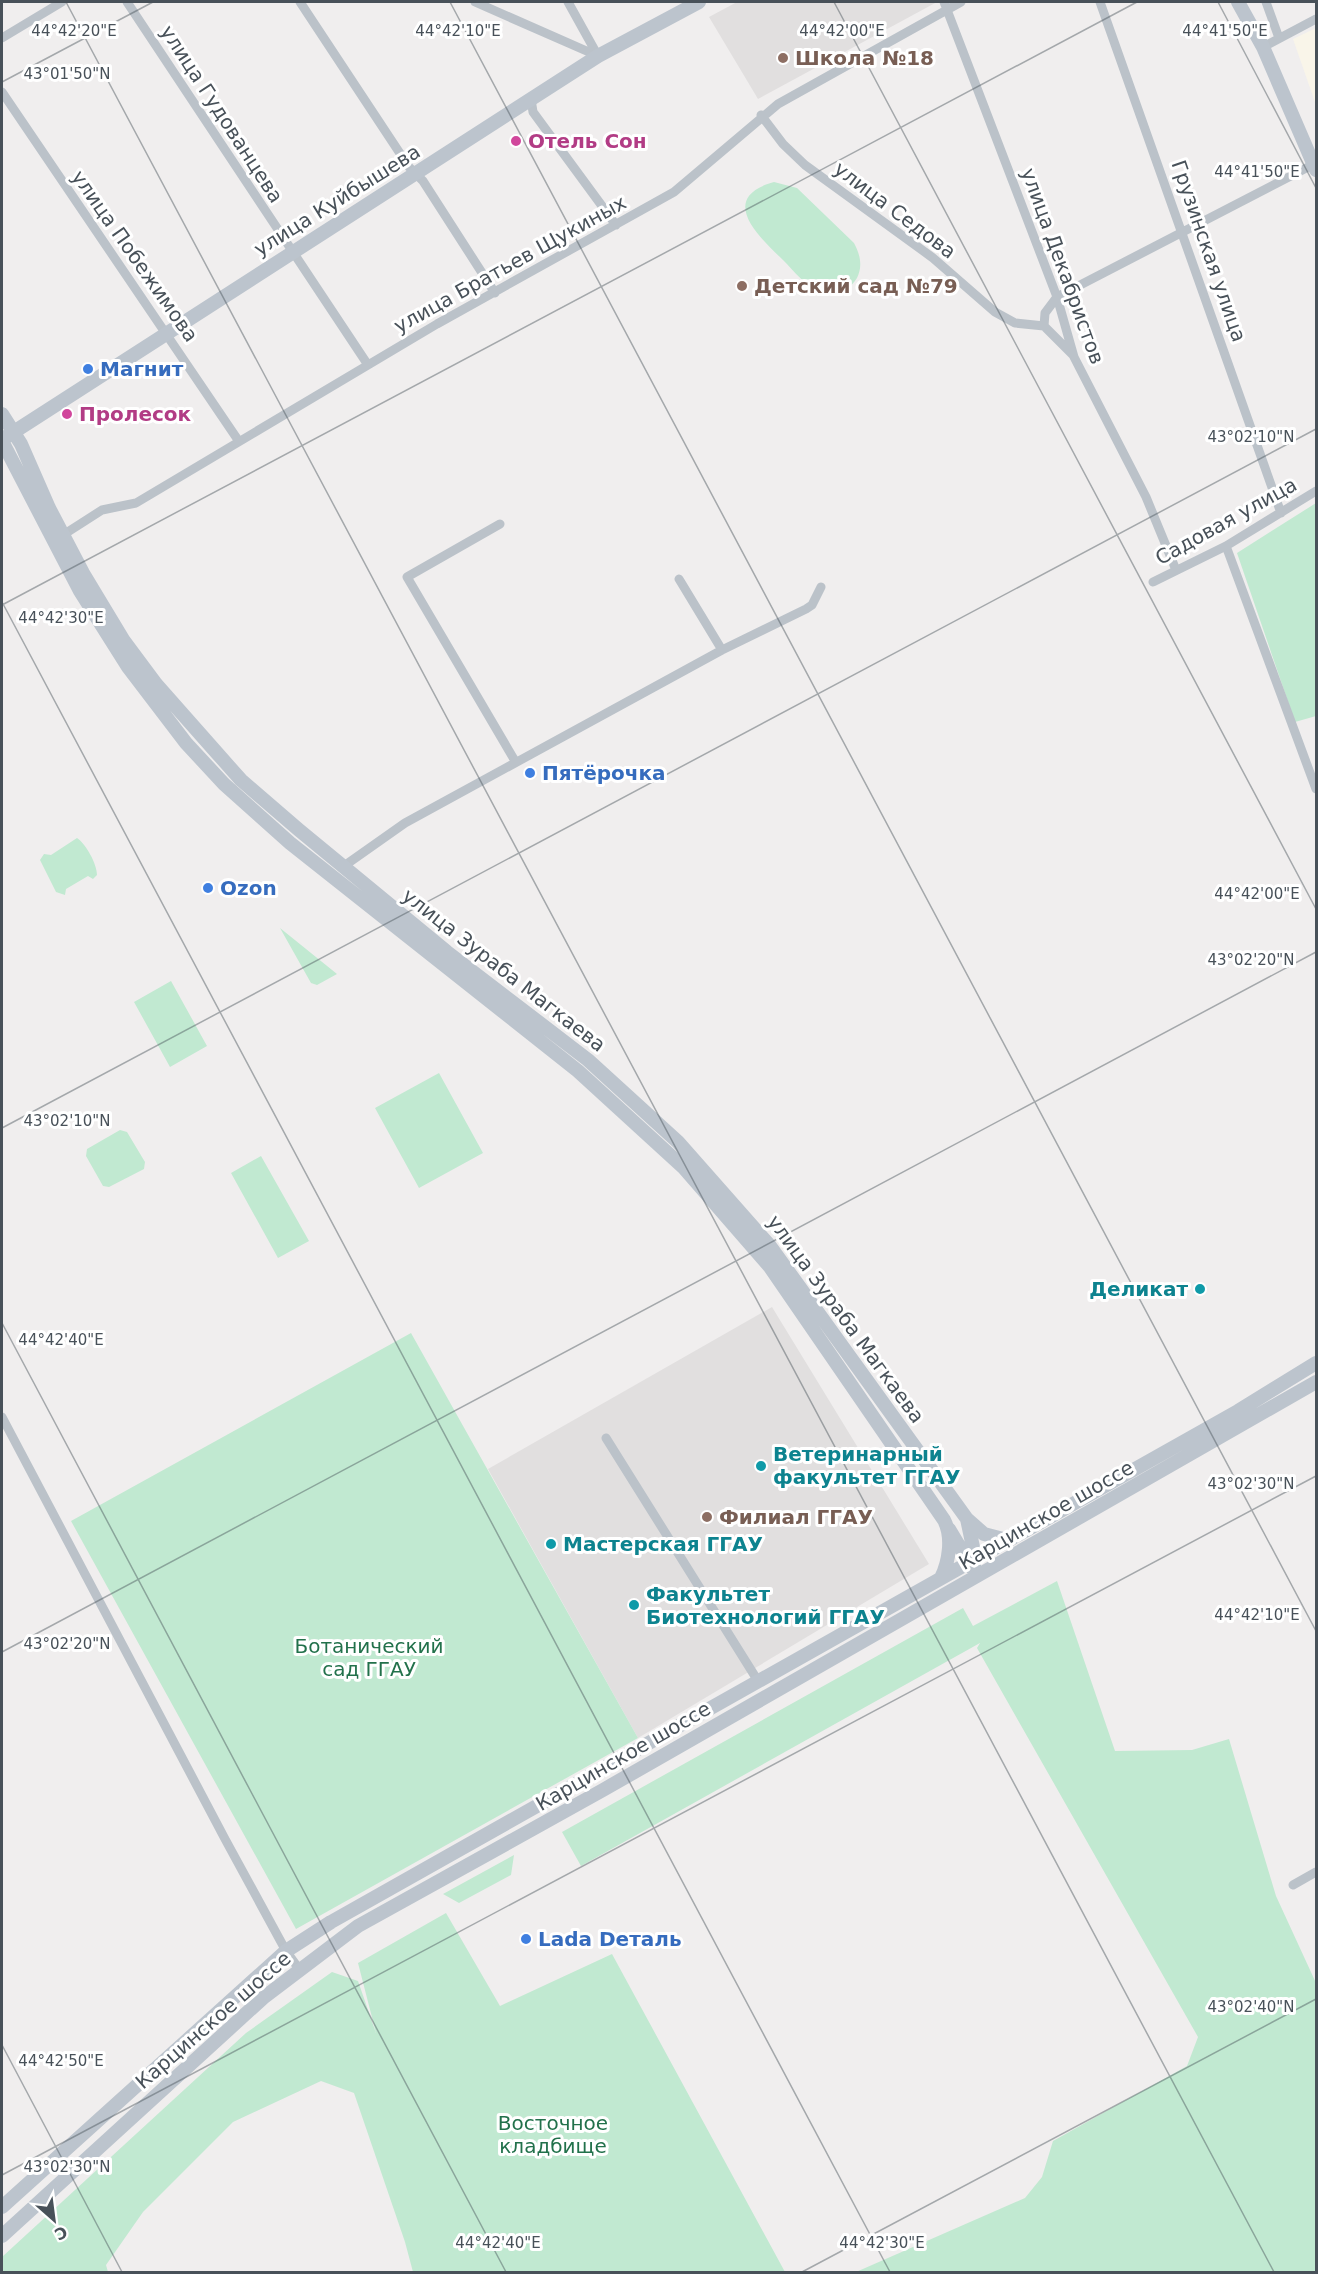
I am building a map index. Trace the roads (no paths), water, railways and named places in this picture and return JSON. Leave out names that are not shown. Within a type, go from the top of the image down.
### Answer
[{"type":"main road","name":"улица Куйбышева","points":[[5,438],[598,56],[699,2]]},
{"type":"main road","points":[[1238,2],[1263,47],[1315,167]]},
{"type":"main road","name":"улица Зураба Магкаева","points":[[2,414],[5,438],[86,600],[135,676],[204,764],[290,843],[578,1071],[683,1167],[770,1267],[971,1562]]},
{"type":"main road","name":"улица Зураба Магкаева","points":[[5,438],[124,641],[156,684],[241,780],[447,952],[588,1060],[678,1142],[770,1246],[967,1519],[984,1534],[1007,1540]]},
{"type":"main road","name":"Карцинское шоссе","points":[[2,2207],[286,1951],[331,1922],[1238,1411],[1317,1363]]},
{"type":"main road","name":"Карцинское шоссе","points":[[2,2235],[299,1969],[358,1926],[1317,1382]]},
{"type":"main road","points":[[959,1587],[967,1578],[971,1562],[971,1529],[967,1519]]},
{"type":"main road","points":[[941,1578],[948,1561],[948,1527]]},
{"type":"main road","points":[[971,1562],[995,1566]]},
{"type":"street","points":[[2,38],[62,2]]},
{"type":"street","name":"улица Гудованцева","points":[[127,2],[368,365]]},
{"type":"street","points":[[300,2],[415,174],[423,181],[495,293]]},
{"type":"street","points":[[475,2],[598,56]]},
{"type":"street","points":[[567,2],[598,56]]},
{"type":"street","name":"улица Братьев Щукиных","points":[[63,535],[102,510],[136,503],[238,440],[674,192],[777,104],[946,5],[961,2]]},
{"type":"street","name":"Грузинская улица","points":[[1100,2],[1184,232],[1281,513]]},
{"type":"street","points":[[1266,2],[1279,38]]},
{"type":"street","name":"улица Декабристов","points":[[946,5],[1057,297],[1074,357],[1146,497],[1176,570]]},
{"type":"street","points":[[1263,47],[1317,19]]},
{"type":"street","name":"улица Побежимова","points":[[2,92],[238,440]]},
{"type":"street","points":[[531,99],[533,112],[616,225]]},
{"type":"street","name":"улица Седова","points":[[761,116],[783,144],[805,165],[933,258],[995,312],[1015,323],[1044,326]]},
{"type":"street","points":[[1074,357],[1044,326],[1045,313],[1057,297],[1315,167]]},
{"type":"street","name":"Садовая улица","points":[[1153,582],[1226,546],[1317,492]]},
{"type":"street","points":[[500,524],[407,577],[515,761]]},
{"type":"street","points":[[1226,546],[1317,789]]},
{"type":"street","points":[[679,579],[722,650]]},
{"type":"street","points":[[344,866],[405,823],[515,761],[722,650],[806,609],[812,605],[821,587]]},
{"type":"street","points":[[578,1071],[588,1060]]},
{"type":"street","points":[[2,1417],[286,1951],[299,1969]]},
{"type":"street","points":[[606,1438],[758,1681]]},
{"type":"street","points":[[1293,1884],[1317,1872]]},
{"type":"place","name":"Школа №18","points":[[783,58]]},
{"type":"place","name":"Отель Сон","points":[[516,141]]},
{"type":"place","name":"Детский сад №79","points":[[742,286]]},
{"type":"place","name":"Магнит","points":[[88,369]]},
{"type":"place","name":"Пролесок","points":[[67,414]]},
{"type":"place","name":"Пятёрочка","points":[[530,773]]},
{"type":"place","name":"Ozon","points":[[208,888]]},
{"type":"place","name":"Деликат","points":[[1200,1289]]},
{"type":"place","name":"Ветеринарный факультет ГГАУ","points":[[761,1466]]},
{"type":"place","name":"Филиал ГГАУ","points":[[707,1517]]},
{"type":"place","name":"Мастерская ГГАУ","points":[[551,1544]]},
{"type":"place","name":"Факультет Биотехнологий ГГАУ","points":[[634,1605]]},
{"type":"place","name":"Lada Dеталь","points":[[526,1939]]},
{"type":"park label","name":"Ботанический сад ГГАУ","points":[[369,1658]]},
{"type":"park label","name":"Восточное кладбище","points":[[553,2134]]}]
